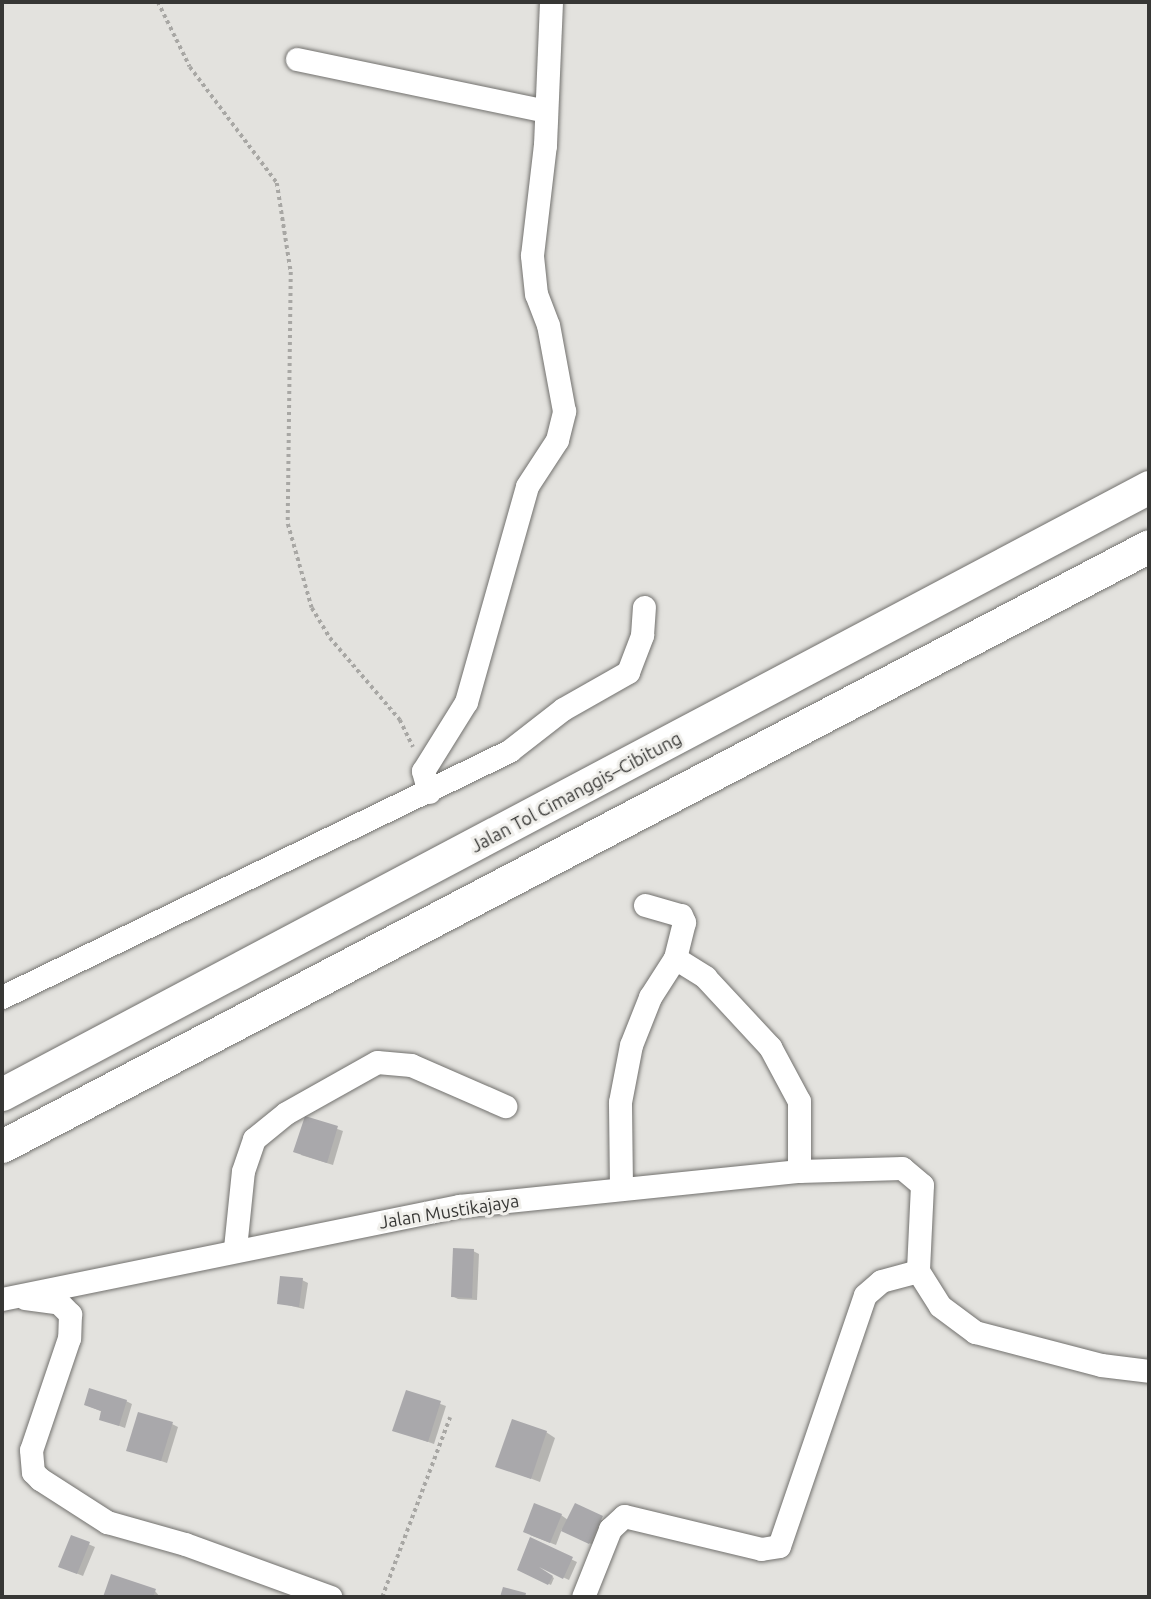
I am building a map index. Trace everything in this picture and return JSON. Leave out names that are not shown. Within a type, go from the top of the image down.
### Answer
[{"type":"highway","name":"Jalan Tol Cimanggis–Cibitung","points":[[2,1094],[1149,487]]},
{"type":"highway","points":[[2,1146],[1149,545]]},
{"type":"street","points":[[426,781],[466,702],[527,486],[557,440],[564,411],[557,364],[533,276],[551,2]]},
{"type":"street","points":[[297,59],[545,111]]},
{"type":"street","points":[[2,997],[426,781],[509,751],[563,709],[628,673],[642,635],[643,607]]},
{"type":"street","points":[[621,1187],[620,1102],[631,1045],[650,997],[675,958],[684,922],[681,915],[645,905]]},
{"type":"street","points":[[675,958],[705,977],[770,1047],[799,1101],[799,1171]]},
{"type":"street","points":[[235,1248],[243,1171],[254,1139],[286,1113],[377,1062],[411,1065],[505,1106]]},
{"type":"street","name":"Jalan Mustikajaya","points":[[5,1294],[459,1206],[621,1187],[799,1171],[902,1168],[922,1185],[918,1271]]},
{"type":"street","points":[[583,1597],[610,1529],[624,1516],[761,1549],[779,1546],[865,1295],[881,1282],[918,1271],[928,1293],[940,1306],[975,1332],[1101,1365],[1149,1371]]},
{"type":"street","points":[[5,1294],[59,1303],[70,1314],[69,1338],[31,1450],[33,1472],[40,1479],[107,1522],[196,1548],[331,1597]]},
{"type":"path","points":[[158,2],[190,67],[277,183],[291,272],[288,524],[312,608],[330,638],[400,720],[426,781]]},
{"type":"path","points":[[382,1597],[450,1417]]},
{"type":"building","points":[[305,1116],[338,1126],[327,1163],[293,1152]]},
{"type":"building","points":[[453,1248],[474,1249],[472,1298],[451,1297]]},
{"type":"building","points":[[280,1276],[303,1278],[299,1307],[277,1304]]},
{"type":"building","points":[[89,1388],[127,1400],[119,1426],[99,1420],[101,1411],[84,1405]]},
{"type":"building","points":[[406,1390],[441,1401],[428,1442],[392,1431]]},
{"type":"building","points":[[138,1412],[173,1422],[161,1461],[126,1451]]},
{"type":"building","points":[[512,1419],[547,1431],[531,1479],[495,1467]]},
{"type":"building","points":[[534,1503],[562,1514],[550,1543],[523,1532]]},
{"type":"building","points":[[575,1503],[603,1516],[589,1544],[561,1531]]},
{"type":"building","points":[[71,1535],[90,1542],[77,1574],[58,1567]]},
{"type":"building","points":[[530,1537],[573,1557],[563,1579],[539,1567],[553,1576],[548,1585],[517,1570]]},
{"type":"building","points":[[111,1574],[156,1589],[153,1597],[103,1597]]},
{"type":"building","points":[[503,1587],[526,1593],[525,1597],[500,1597]]}]
